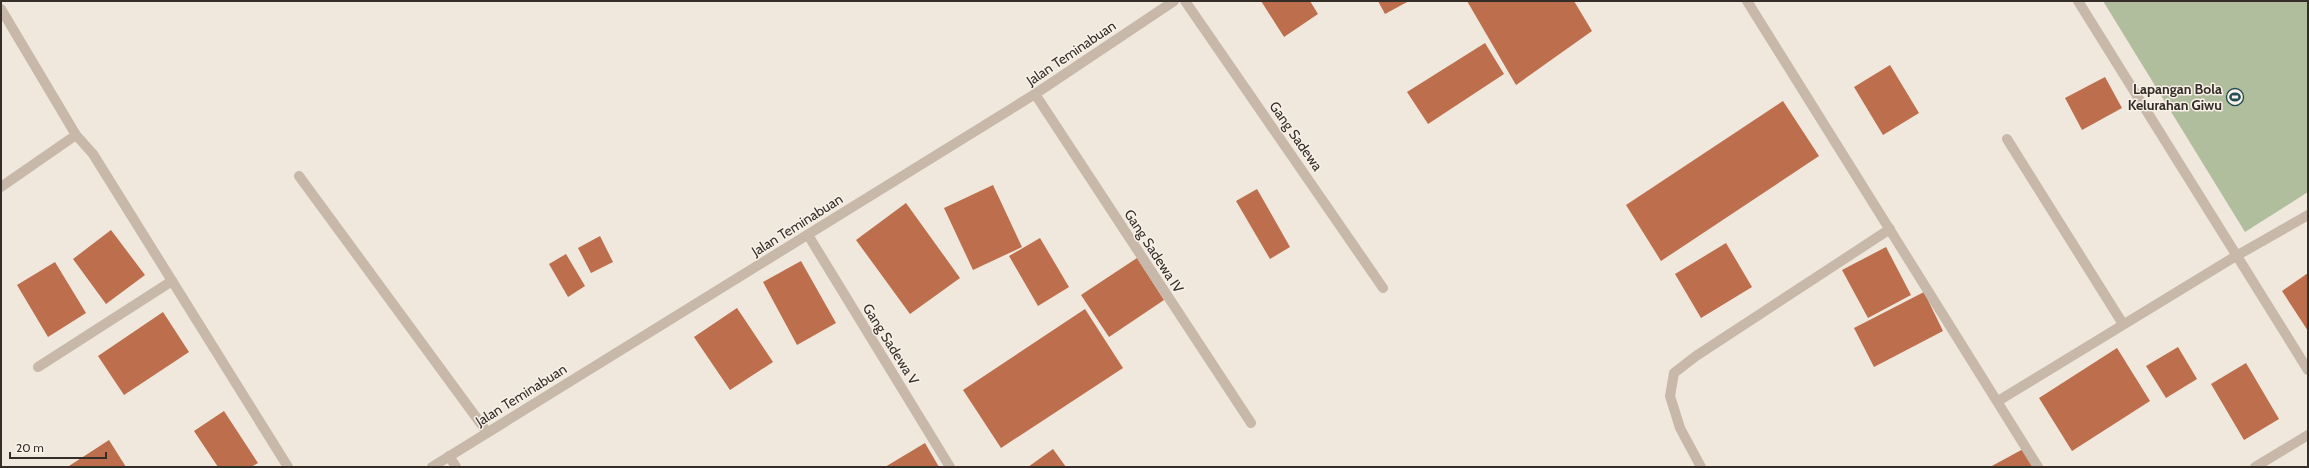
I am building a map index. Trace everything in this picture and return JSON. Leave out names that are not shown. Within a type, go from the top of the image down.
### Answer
[{"type":"street","name":"Jalan Teminabuan","points":[[432,467],[1035,94],[1174,1]]},
{"type":"street","name":"Gang Sadewa","points":[[1185,1],[1383,288]]},
{"type":"street","points":[[1747,1],[2038,467]]},
{"type":"street","points":[[2078,1],[2308,370]]},
{"type":"street","points":[[1,9],[76,135],[93,154],[288,467]]},
{"type":"street","name":"Gang Sadewa IV","points":[[1035,94],[1251,423]]},
{"type":"street","points":[[1,187],[76,135]]},
{"type":"street","points":[[2007,139],[2123,324]]},
{"type":"street","points":[[299,176],[487,432]]},
{"type":"street","points":[[1998,401],[2236,256],[2308,216]]},
{"type":"street","points":[[1701,467],[1680,428],[1670,396],[1674,373],[1696,356],[1890,229]]},
{"type":"street","name":"Gang Sadewa V","points":[[808,235],[950,467]]},
{"type":"street","points":[[38,367],[172,281]]},
{"type":"street","points":[[2255,467],[2308,435]]},
{"type":"street","points":[[449,456],[456,467]]},
{"type":"green space","name":"Lapangan Bola Kelurahan Giwu","points":[[2103,1],[2308,1],[2308,192],[2245,232]]},
{"type":"building","points":[[1261,1],[1310,1],[1318,14],[1284,37]]},
{"type":"building","points":[[1378,1],[1409,1],[1385,14]]},
{"type":"building","points":[[1467,1],[1574,1],[1592,31],[1516,85]]},
{"type":"building","points":[[1485,43],[1504,74],[1428,124],[1407,92]]},
{"type":"building","points":[[1890,65],[1919,113],[1883,135],[1854,87]]},
{"type":"building","points":[[2105,77],[2122,108],[2082,130],[2065,98]]},
{"type":"building","points":[[1783,101],[1819,156],[1661,261],[1626,205]]},
{"type":"building","points":[[993,185],[1022,247],[973,270],[944,208]]},
{"type":"building","points":[[1257,189],[1290,247],[1270,259],[1236,201]]},
{"type":"building","points":[[906,203],[960,278],[910,314],[856,240]]},
{"type":"building","points":[[111,230],[145,275],[106,304],[73,259]]},
{"type":"building","points":[[600,236],[613,262],[591,273],[578,248]]},
{"type":"building","points":[[1040,238],[1069,287],[1038,306],[1009,256]]},
{"type":"building","points":[[1726,243],[1752,287],[1701,318],[1675,274]]},
{"type":"building","points":[[1886,247],[1911,295],[1868,318],[1842,270]]},
{"type":"building","points":[[566,254],[585,286],[568,297],[549,264]]},
{"type":"building","points":[[1137,258],[1164,300],[1109,337],[1081,295]]},
{"type":"building","points":[[801,261],[836,323],[797,345],[763,282]]},
{"type":"building","points":[[55,262],[86,313],[48,337],[17,285]]},
{"type":"building","points":[[2308,273],[2308,331],[2282,291]]},
{"type":"building","points":[[1924,292],[1943,331],[1874,367],[1854,328]]},
{"type":"building","points":[[737,308],[773,362],[730,390],[694,337]]},
{"type":"building","points":[[1085,309],[1123,368],[1001,448],[963,390]]},
{"type":"building","points":[[163,312],[189,352],[124,395],[98,356]]},
{"type":"building","points":[[2178,347],[2197,379],[2166,398],[2146,366]]},
{"type":"building","points":[[2117,348],[2150,401],[2072,451],[2039,398]]},
{"type":"building","points":[[2246,363],[2279,419],[2244,440],[2211,384]]},
{"type":"building","points":[[224,411],[258,463],[251,467],[218,467],[194,431]]},
{"type":"building","points":[[109,440],[126,467],[69,466]]},
{"type":"building","points":[[925,443],[939,467],[885,467]]},
{"type":"building","points":[[2025,448],[2036,467],[1990,467]]},
{"type":"building","points":[[1053,449],[1066,467],[1028,467]]},
{"type":"place","name":"Lapangan Bola Kelurahan Giwu","points":[[2235,97]]}]
